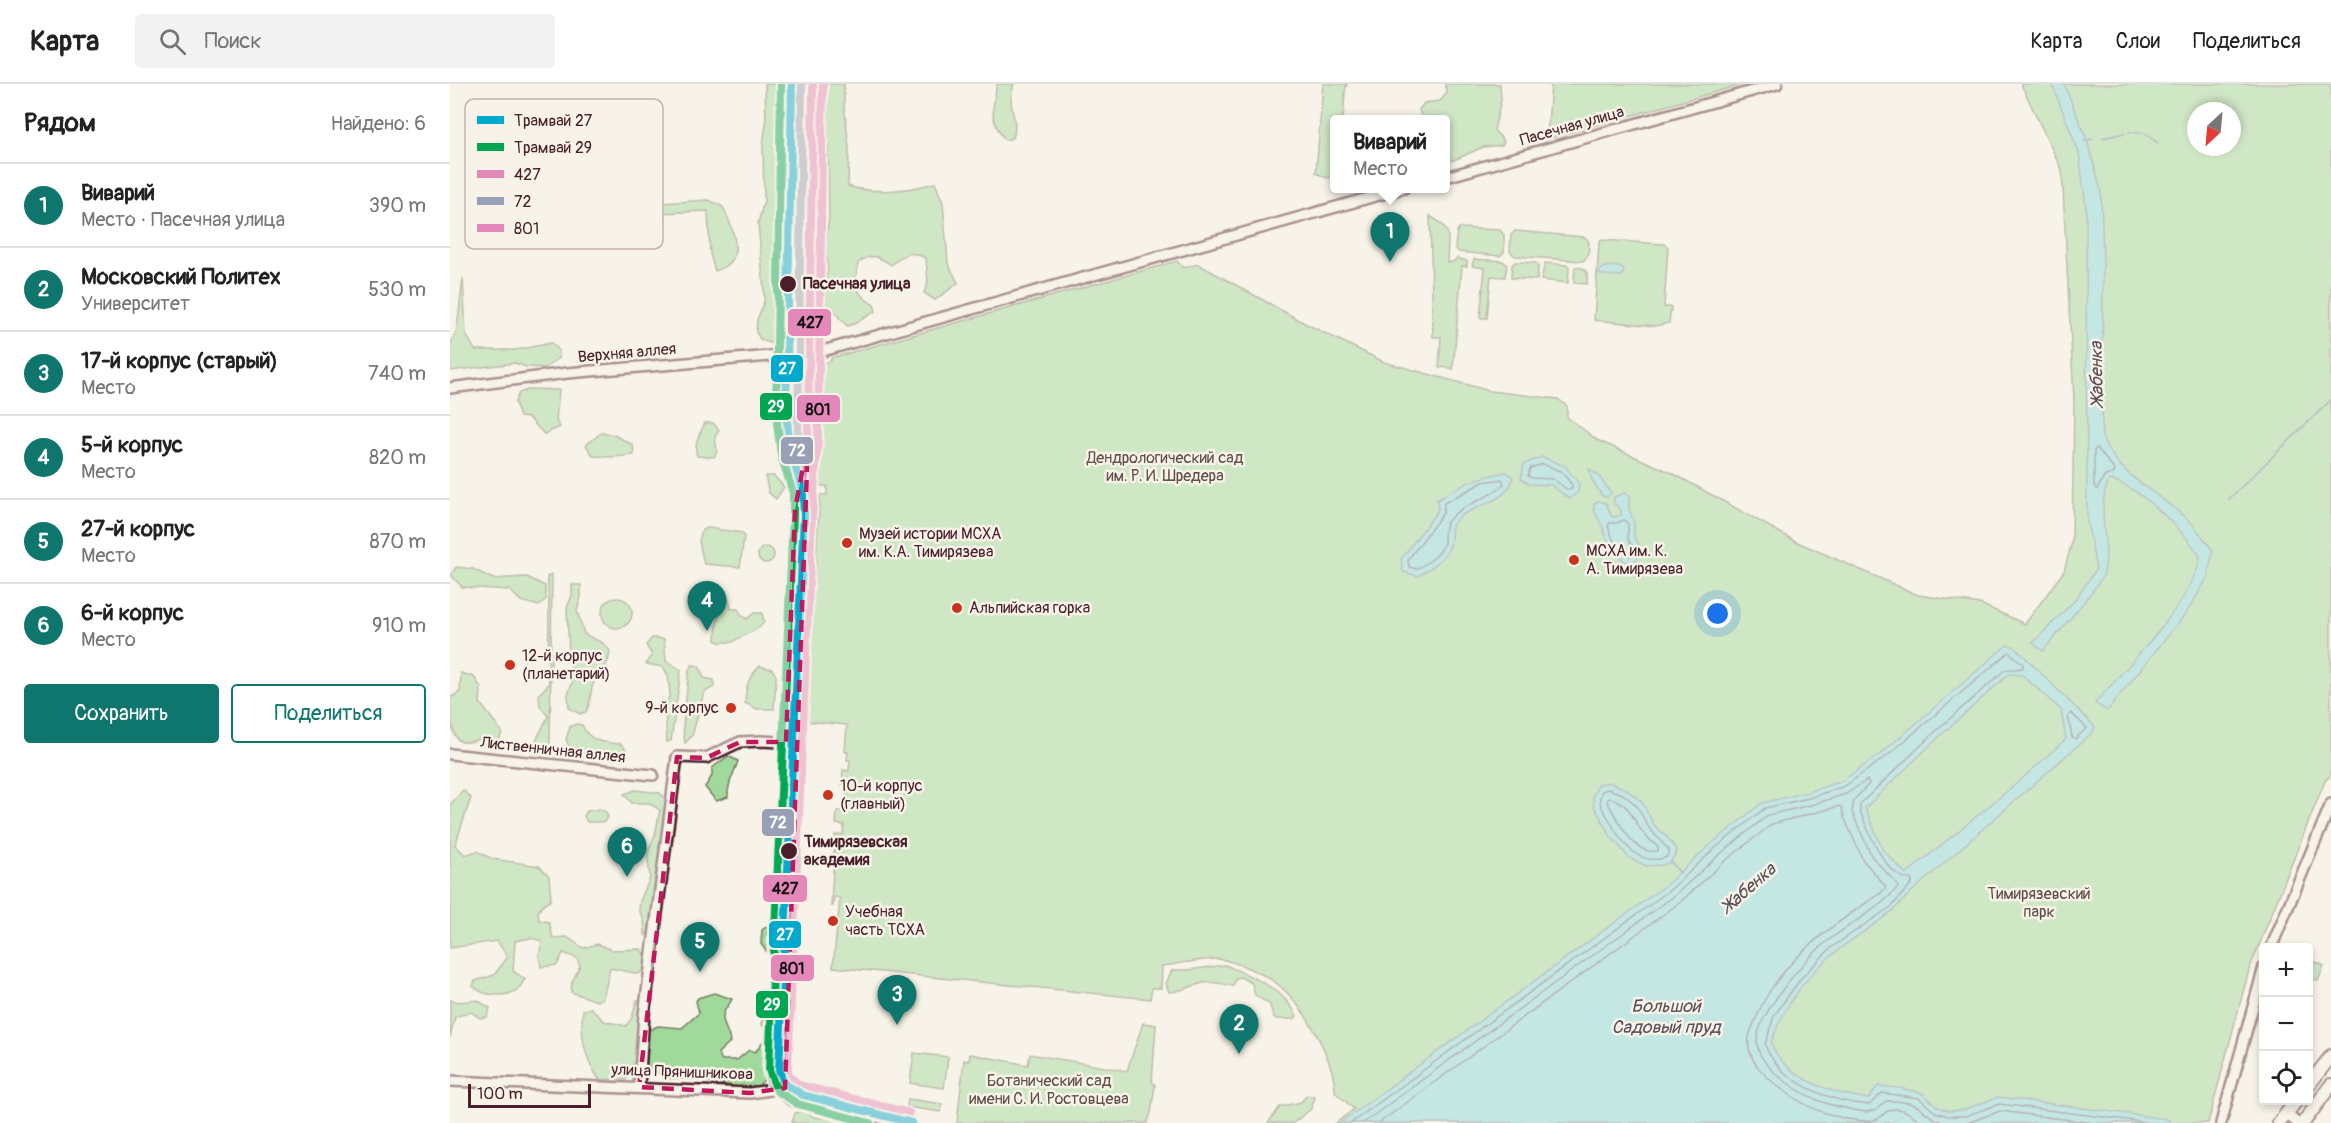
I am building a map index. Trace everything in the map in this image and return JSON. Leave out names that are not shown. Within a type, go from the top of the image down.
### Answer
[{"type":"main road","points":[[785,1088],[783,1056],[810,484],[808,354],[813,84]]},
{"type":"main road","points":[[808,440],[795,510],[770,1070],[773,1077],[794,1094],[906,1123]]},
{"type":"main road","points":[[2313,1079],[2331,1056]]},
{"type":"main road","points":[[2303,1123],[2331,1085]]},
{"type":"main road","points":[[2283,1118],[2294,1105]]},
{"type":"street","name":"Пасечная улица","points":[[1450,176],[1777,84]]},
{"type":"street","points":[[808,354],[1390,193]]},
{"type":"street","name":"Верхняя аллея","points":[[450,388],[567,373],[808,354]]},
{"type":"street","points":[[639,1087],[644,1015],[677,757],[706,758],[740,742],[799,742]]},
{"type":"street","name":"Лиственничная аллея","points":[[450,754],[653,775]]},
{"type":"street","points":[[2273,943],[2331,804]]},
{"type":"street","points":[[2221,1123],[2259,985]]},
{"type":"street","name":"улица Прянишникова","points":[[450,1081],[750,1093],[785,1088]]},
{"type":"street","points":[[2283,1118],[2297,1123]]},
{"type":"highlighted area","points":[[808,440],[785,1088],[750,1093],[639,1087],[677,757],[706,758],[740,742],[786,742],[795,510]]},
{"type":"green space","points":[[765,84],[780,84],[773,305],[776,339],[770,343],[761,340],[756,332],[757,320],[764,302],[758,223],[764,201]]},
{"type":"green space","points":[[827,84],[844,84],[849,147],[848,186],[869,190],[892,190],[935,183],[943,203],[948,263],[958,283],[935,300],[924,293],[928,282],[926,258],[907,254],[891,265],[878,257],[867,258],[858,263],[856,282],[859,292],[874,305],[876,311],[847,326],[824,305],[824,287],[828,270],[825,247],[829,218]]},
{"type":"green space","points":[[997,84],[1014,84],[1011,100],[1015,131],[1013,138],[1005,140],[996,126],[993,114]]},
{"type":"green space","points":[[1323,84],[1347,84],[1343,115],[1330,115],[1330,177],[1316,173]]},
{"type":"green space","points":[[1445,84],[1500,84],[1501,100],[1494,130],[1504,141],[1502,145],[1483,147],[1450,160],[1450,115],[1421,115],[1419,110],[1424,103],[1440,101],[1447,93]]},
{"type":"green space","points":[[1551,84],[1744,84],[1547,139]]},
{"type":"green space","name":"МСХА им. К. А. Тимирязева","points":[[2021,84],[2331,84],[2331,775],[2325,781],[2249,970],[2208,1123],[1336,1123],[1354,1109],[1335,1092],[1330,1065],[1309,1021],[1290,996],[1276,983],[1233,962],[1211,959],[1162,966],[1161,988],[1152,988],[1150,999],[833,967],[840,898],[834,897],[833,906],[831,906],[835,835],[843,835],[844,825],[836,824],[837,811],[846,811],[848,785],[842,784],[843,770],[849,771],[850,760],[847,760],[848,752],[845,752],[847,725],[806,721],[820,495],[827,495],[827,486],[821,486],[816,477],[821,438],[819,399],[823,363],[831,361],[831,358],[1177,261],[1183,268],[1198,264],[1308,325],[1384,362],[1490,391],[1558,399],[1567,406],[1567,417],[1597,440],[1672,473],[1797,542],[1918,595],[1980,604],[2025,624],[2064,571],[2072,542],[2074,400],[2062,170]]},
{"type":"green space","points":[[709,200],[723,207],[734,236],[735,251],[728,265],[715,271],[710,254],[708,211],[663,213],[663,203]]},
{"type":"green space","points":[[1430,216],[1443,226],[1448,235],[1447,262],[1453,262],[1457,258],[1467,261],[1467,266],[1462,266],[1453,369],[1439,368],[1441,337],[1433,337]]},
{"type":"green space","points":[[1459,228],[1500,230],[1504,235],[1504,252],[1500,256],[1459,252],[1455,248]]},
{"type":"green space","points":[[1515,231],[1585,237],[1589,242],[1588,256],[1583,261],[1515,256],[1510,251],[1511,235]]},
{"type":"green space","points":[[1601,240],[1664,244],[1668,247],[1664,307],[1671,307],[1669,323],[1655,326],[1594,320]]},
{"type":"green space","points":[[1474,259],[1503,261],[1507,265],[1505,277],[1491,276],[1487,318],[1480,318],[1485,268],[1472,266]]},
{"type":"green space","points":[[1515,262],[1536,263],[1538,266],[1537,280],[1511,278],[1512,265]]},
{"type":"green space","points":[[1545,263],[1567,265],[1569,267],[1568,283],[1541,280]]},
{"type":"green space","points":[[1575,267],[1587,272],[1587,284],[1574,283]]},
{"type":"green space","points":[[463,278],[466,334],[475,350],[516,350],[551,343],[559,350],[559,358],[545,368],[526,367],[515,363],[450,371],[450,347],[457,329]]},
{"type":"green space","points":[[530,389],[559,390],[556,420],[560,427],[544,434],[529,418],[520,417],[515,402],[519,393]]},
{"type":"green space","points":[[705,423],[713,423],[719,430],[715,437],[717,451],[714,457],[697,456],[696,443]]},
{"type":"green space","points":[[601,433],[614,435],[633,445],[634,455],[593,456],[586,445]]},
{"type":"green space","points":[[765,476],[774,476],[784,487],[776,499],[769,493]]},
{"type":"green space","points":[[708,528],[742,533],[744,537],[740,567],[704,564],[699,541],[702,530]]},
{"type":"green space","points":[[766,547],[772,549],[774,555],[772,561],[766,563],[760,561],[758,555],[760,549]]},
{"type":"green space","points":[[456,567],[473,569],[493,579],[527,577],[545,586],[546,599],[539,606],[521,601],[509,590],[462,587],[451,575]]},
{"type":"green space","points":[[552,574],[548,751],[541,750],[535,743],[548,716],[540,706],[539,694],[549,684],[547,577]]},
{"type":"green space","points":[[572,585],[581,585],[581,597],[577,611],[584,634],[603,643],[610,651],[605,666],[592,687],[588,709],[580,714],[569,708],[568,695],[574,678],[569,656],[567,608],[572,595]]},
{"type":"green space","points":[[721,597],[727,597],[731,609],[738,609],[747,619],[754,613],[762,613],[764,622],[757,629],[733,642],[719,642],[716,640],[719,618],[716,610]]},
{"type":"green space","points":[[617,598],[627,603],[632,613],[627,623],[617,628],[607,623],[602,613],[607,603]]},
{"type":"green space","points":[[652,638],[664,639],[666,661],[681,670],[671,741],[667,742],[665,708],[670,694],[668,675],[663,667],[646,664],[652,655],[646,645]]},
{"type":"green space","points":[[692,665],[699,666],[704,678],[714,680],[714,687],[704,692],[692,736],[685,743],[683,726],[689,670]]},
{"type":"green space","points":[[760,666],[772,669],[776,676],[774,709],[757,709],[745,703],[748,682]]},
{"type":"green space","points":[[461,673],[474,677],[481,688],[480,703],[502,732],[497,746],[486,745],[483,738],[463,742],[455,736],[450,698],[460,692]]},
{"type":"green space","points":[[576,724],[582,725],[593,738],[621,744],[627,751],[624,760],[572,754],[566,739],[570,727]]},
{"type":"green space","points":[[728,756],[738,761],[730,783],[728,797],[716,801],[705,787],[712,776],[712,768]]},
{"type":"green space","points":[[463,790],[471,798],[455,845],[465,855],[477,851],[492,859],[539,866],[549,876],[551,900],[538,912],[539,920],[549,922],[553,938],[567,937],[583,948],[598,944],[612,950],[641,949],[647,961],[643,971],[638,974],[610,968],[603,998],[597,1001],[571,992],[572,982],[580,966],[577,958],[563,953],[557,965],[541,967],[539,956],[542,941],[531,938],[515,941],[513,971],[525,979],[519,988],[503,995],[496,995],[477,990],[473,986],[475,981],[494,975],[508,957],[497,941],[450,948],[450,805]]},
{"type":"green space","points":[[635,790],[660,793],[667,801],[666,821],[659,847],[660,868],[650,933],[645,935],[644,920],[639,910],[640,901],[650,878],[647,853],[655,835],[660,810],[649,803],[632,803],[624,794]]},
{"type":"green space","points":[[600,809],[606,812],[608,817],[604,822],[587,822],[584,816],[587,811]]},
{"type":"green space","points":[[774,922],[768,1067],[766,1078],[758,1086],[741,1088],[697,1079],[668,1078],[647,1066],[633,1065],[626,1080],[599,1079],[590,1063],[585,1046],[582,1029],[583,1010],[591,1008],[604,1021],[626,1026],[632,1018],[637,1000],[641,1000],[638,1024],[647,1031],[658,1026],[682,1028],[699,1013],[696,1001],[698,998],[714,993],[732,999],[723,1016],[730,1042],[718,1053],[722,1060],[737,1060],[749,1050],[755,1052],[764,1038],[762,1022],[767,999],[769,955],[761,944],[762,930]]},
{"type":"green space","points":[[2313,961],[2324,966],[2318,981],[2313,979]]},
{"type":"green space","points":[[1225,965],[1266,984],[1284,998],[1297,1016],[1294,1019],[1276,1019],[1270,1005],[1255,995],[1252,983],[1240,977],[1236,978],[1233,986],[1207,982],[1169,992],[1166,984],[1174,970]]},
{"type":"green space","points":[[450,1000],[458,1002],[477,1000],[490,1008],[487,1017],[480,1018],[471,1012],[455,1017],[450,1037]]},
{"type":"green space","name":"Ботанический сад имени С. И. Ростовцева","points":[[1143,1023],[1156,1025],[1152,1082],[1155,1085],[1151,1113],[1147,1123],[957,1123],[964,1060],[969,1061],[970,1054],[1028,1065],[1030,1054],[1127,1071]]},
{"type":"green space","points":[[914,1053],[948,1057],[944,1088],[910,1083]]},
{"type":"green space","points":[[1307,1095],[1315,1097],[1311,1109],[1293,1123],[1268,1123],[1280,1107],[1301,1102]]},
{"type":"green space","points":[[908,1099],[942,1104],[941,1112],[907,1107]]},
{"type":"green space","points":[[803,1111],[814,1117],[838,1120],[840,1123],[792,1123],[795,1113]]},
{"type":"water","name":"Жабенка","points":[[2052,84],[2064,84],[2087,140],[2101,191],[2102,437],[2118,463],[2189,521],[2213,551],[2207,579],[2187,612],[2107,711],[2095,703],[2172,613],[2186,593],[2200,557],[2173,523],[2146,499],[2120,483],[2109,480],[2103,503],[2106,550],[2104,573],[2086,599],[2043,651],[2033,643],[2075,600],[2096,569],[2087,521],[2086,206],[2079,153]]},
{"type":"water","points":[[1615,266],[1623,269],[1621,276],[1602,275],[1598,272],[1605,267]]},
{"type":"water","points":[[1542,457],[1565,466],[1579,484],[1578,492],[1570,499],[1551,485],[1529,484],[1521,478],[1524,464]]},
{"type":"water","points":[[1589,469],[1598,475],[1611,493],[1607,497],[1602,496],[1592,480]]},
{"type":"water","points":[[1507,472],[1513,478],[1505,492],[1457,519],[1452,527],[1449,548],[1439,561],[1418,576],[1403,572],[1401,559],[1438,510],[1437,500],[1470,482]]},
{"type":"water","points":[[1624,493],[1629,497],[1634,537],[1643,551],[1634,562],[1626,562],[1614,550],[1594,510],[1594,504],[1598,501],[1606,503],[1611,516],[1621,515],[1621,510],[1614,504],[1614,497]]},
{"type":"water","name":"Большой Садовый пруд","points":[[2007,645],[2013,646],[2024,656],[2095,727],[2093,732],[1893,910],[1837,951],[1816,970],[1789,1004],[1776,1030],[1771,1043],[1778,1056],[1787,1067],[1812,1083],[1840,1093],[1868,1099],[1878,1086],[1922,1093],[1938,1107],[1949,1111],[1963,1110],[1998,1097],[2167,1119],[2172,1123],[1340,1123],[1666,885],[1710,845],[1762,803],[1842,781],[1883,752]],"holes":[[[2009,674],[2022,675],[2061,710],[2066,739],[2022,779],[1906,874],[1883,850],[1865,808]]]},
{"type":"water","points":[[1608,782],[1626,789],[1642,802],[1654,825],[1668,838],[1677,851],[1671,862],[1647,866],[1629,858],[1610,835],[1594,806],[1593,796],[1598,785]]},
{"type":"waterway","points":[[2129,132],[2144,133],[2158,143]]},
{"type":"waterway","points":[[2102,138],[2125,133]]},
{"type":"waterway","points":[[2084,141],[2093,139]]},
{"type":"waterway","points":[[2229,499],[2331,400]]},
{"type":"waterway","points":[[1671,862],[1680,873]]},
{"type":"tram line","name":"29","points":[[781,84],[776,414],[781,455],[793,493],[793,515],[769,1070],[777,1091],[798,1104],[870,1123]]},
{"type":"tram line","name":"27","points":[[792,84],[786,414],[791,453],[803,491],[804,515],[779,1070],[785,1084],[803,1095],[912,1123]]},
{"type":"transit line","name":"72","points":[[802,84],[798,440],[792,516],[767,1071],[772,1087],[789,1103],[864,1123]]},
{"type":"transit line","name":"427","points":[[813,84],[808,440],[802,516],[777,1070],[780,1081],[794,1094],[906,1123]]},
{"type":"transit line","name":"801","points":[[823,84],[818,440],[812,517],[788,1069],[789,1075],[799,1085],[909,1113]]},
{"type":"place","name":"Виварий","points":[[1390,262]]},
{"type":"place","name":"Пасечная улица","points":[[788,284]]},
{"type":"place","name":"Музей истории МСХА им. К.А. Тимирязева","points":[[847,543]]},
{"type":"place","name":"МСХА им. К. А. Тимирязева","points":[[1574,560]]},
{"type":"place","name":"Альпийская горка","points":[[957,608]]},
{"type":"place","name":"5-й корпус","points":[[707,631]]},
{"type":"place","name":"12-й корпус (планетарий)","points":[[510,665]]},
{"type":"place","name":"9-й корпус","points":[[731,708]]},
{"type":"place","name":"10-й корпус (главный)","points":[[828,795]]},
{"type":"place","name":"Тимирязевская академия","points":[[789,851]]},
{"type":"place","name":"6-й корпус","points":[[627,877]]},
{"type":"place","name":"Учебная часть ТСХА","points":[[833,921]]},
{"type":"place","name":"27-й корпус","points":[[700,972]]},
{"type":"place","name":"17-й корпус (старый)","points":[[897,1025]]},
{"type":"place","name":"Московский Политех","points":[[1239,1054]]},
{"type":"park label","name":"Дендрологический сад им. Р. И. Шредера","points":[[1165,467]]},
{"type":"park label","name":"Тимирязевский парк","points":[[2039,903]]}]
